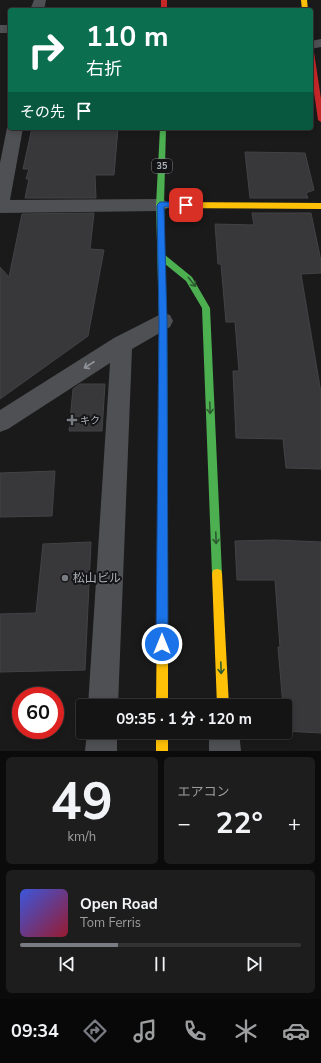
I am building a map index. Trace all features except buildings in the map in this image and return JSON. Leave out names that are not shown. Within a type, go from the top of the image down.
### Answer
[{"type":"street","points":[[313,66],[321,120]]},
{"type":"street","points":[[15,130],[0,206],[321,206]]},
{"type":"street","name":"35","points":[[162,699],[163,322],[160,205],[163,130]]},
{"type":"street","points":[[162,257],[181,269],[195,284],[206,308],[223,699]]},
{"type":"street","points":[[0,422],[122,344],[163,322]]},
{"type":"street","points":[[103,699],[122,344]]},
{"type":"street","points":[[101,751],[102,739]]},
{"type":"street","points":[[162,739],[162,751]]},
{"type":"street","points":[[224,739],[224,751]]},
{"type":"traffic: fast","points":[[163,130],[160,205],[163,321],[163,508]]},
{"type":"traffic: fast","points":[[162,257],[189,279],[206,308],[217,574]]},
{"type":"traffic: slow","points":[[304,0],[305,8]]},
{"type":"traffic: slow","points":[[160,205],[321,206]]},
{"type":"traffic: slow","points":[[162,699],[163,508]]},
{"type":"traffic: slow","points":[[217,574],[223,699]]},
{"type":"traffic: slow","points":[[162,739],[162,751]]},
{"type":"traffic: jam","points":[[164,0],[164,8]]},
{"type":"traffic: jam","points":[[313,66],[321,120]]},
{"type":"place","name":"キク","points":[[72,420]]},
{"type":"place","name":"松山ビル","points":[[65,578]]},
{"type":"route","points":[[162,644],[163,322],[160,205],[186,205]]}]
